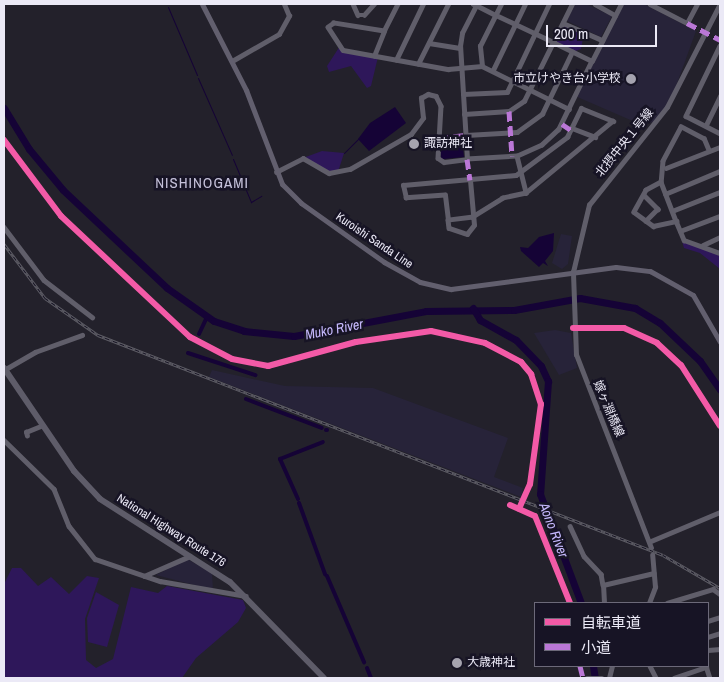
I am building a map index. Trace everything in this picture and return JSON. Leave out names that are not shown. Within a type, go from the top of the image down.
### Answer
[{"type":"highway","name":"National Highway Route 176","points":[[4,369],[43,425],[100,499],[190,556],[247,596],[324,678]]},
{"type":"main road","name":"Kuroishi Sanda Line","points":[[202,4],[232,61],[275,172],[300,203],[420,282],[451,289],[627,267],[673,281],[693,295],[720,342]]},
{"type":"street","points":[[232,61],[279,34],[289,16],[284,4]]},
{"type":"street","points":[[353,4],[358,15],[364,15],[374,4]]},
{"type":"street","points":[[374,56],[398,4]]},
{"type":"street","points":[[396,60],[423,4]]},
{"type":"street","points":[[418,64],[448,4]]},
{"type":"street","points":[[467,159],[460,48],[475,4],[592,61]]},
{"type":"street","points":[[482,66],[480,46],[501,4]]},
{"type":"street","points":[[493,70],[525,4]]},
{"type":"street","points":[[463,94],[507,92],[549,4]]},
{"type":"street","points":[[464,114],[509,111],[524,101],[572,4]]},
{"type":"street","points":[[596,4],[615,15]]},
{"type":"street","points":[[275,172],[303,158],[329,173],[350,168],[411,134],[423,118],[421,98],[428,94],[441,106],[438,158],[444,162],[517,156],[552,137],[569,109],[620,4]]},
{"type":"street","points":[[650,4],[687,23],[697,4]]},
{"type":"street","name":"北摂中央１号線","points":[[573,275],[589,205],[667,107],[720,4]]},
{"type":"street","points":[[384,31],[334,22],[328,27],[343,50],[418,64],[461,68],[482,66],[569,109]]},
{"type":"street","points":[[563,23],[602,40]]},
{"type":"street","points":[[429,43],[460,48]]},
{"type":"street","points":[[720,46],[718,55],[686,116],[720,133]]},
{"type":"street","points":[[466,135],[517,132],[542,114],[572,52]]},
{"type":"street","points":[[706,125],[720,96]]},
{"type":"street","points":[[448,220],[473,217],[503,198],[526,193],[567,154],[595,137],[613,121],[581,108],[572,128],[558,145],[521,172],[508,177],[403,185],[406,198],[445,195],[448,220],[449,228],[467,234],[473,217],[470,180]]},
{"type":"street","points":[[666,168],[663,161],[681,127],[704,139],[709,151]]},
{"type":"street","points":[[572,128],[595,137]]},
{"type":"street","points":[[720,147],[661,171],[661,182],[684,240],[703,245],[720,253]]},
{"type":"street","points":[[517,156],[526,193]]},
{"type":"street","points":[[666,194],[720,170]]},
{"type":"street","points":[[661,182],[644,195],[634,212],[653,226],[676,221]]},
{"type":"street","points":[[672,212],[720,192]]},
{"type":"street","points":[[644,195],[658,209],[646,221]]},
{"type":"street","points":[[680,231],[720,216]]},
{"type":"street","points":[[4,227],[44,280],[92,317]]},
{"type":"street","points":[[703,245],[720,237]]},
{"type":"street","name":"嫁ヶ淵橋線","points":[[573,275],[573,326],[582,374],[651,541]]},
{"type":"street","points":[[4,369],[35,352],[82,335]]},
{"type":"street","points":[[27,436],[26,432],[43,425]]},
{"type":"street","points":[[4,440],[54,489],[68,526],[94,559],[144,576],[219,594],[247,596]]},
{"type":"street","points":[[651,548],[651,541],[720,512]]},
{"type":"street","points":[[570,526],[584,556],[601,574],[604,602]]},
{"type":"street","points":[[649,602],[654,573],[652,555]]},
{"type":"street","points":[[144,576],[190,556]]},
{"type":"street","points":[[603,585],[654,573]]},
{"type":"street","points":[[681,601],[714,589],[720,594]]},
{"type":"street","points":[[674,678],[703,667]]},
{"type":"street","points":[[587,678],[602,677]]},
{"type":"shaded area","points":[[575,4],[586,4],[612,16],[601,37],[567,21]]},
{"type":"shaded area","name":"市立けやき台小学校","points":[[623,4],[644,4],[696,31],[671,100],[657,121],[642,125],[575,96]]},
{"type":"shaded area","points":[[563,23],[584,33],[581,49],[572,52],[553,43]]},
{"type":"shaded area","points":[[340,46],[343,50],[378,57],[371,86],[367,88],[351,66],[329,72],[327,66]]},
{"type":"shaded area","points":[[395,107],[406,123],[369,151],[358,139],[370,123]]},
{"type":"shaded area","points":[[462,138],[464,157],[441,159],[439,140]]},
{"type":"shaded area","points":[[322,151],[344,153],[338,172],[329,173],[303,158]]},
{"type":"shaded area","points":[[554,233],[553,251],[545,261],[548,266],[543,263],[539,267],[521,251],[520,247],[528,248],[539,237]]},
{"type":"shaded area","points":[[561,234],[572,236],[568,264],[562,269],[552,263]]},
{"type":"shaded area","points":[[682,241],[720,255],[720,269],[700,253],[684,248]]},
{"type":"shaded area","points":[[555,330],[571,333],[577,368],[559,375],[534,333]]},
{"type":"shaded area","points":[[212,370],[285,386],[373,388],[508,438],[494,477],[523,488],[521,497],[209,377]]},
{"type":"shaded area","points":[[187,559],[212,573],[213,590],[156,575]]},
{"type":"shaded area","points":[[12,568],[21,568],[38,586],[51,577],[69,594],[87,576],[99,578],[85,619],[86,660],[96,668],[113,659],[131,587],[158,593],[167,586],[243,600],[246,608],[238,622],[196,658],[182,678],[4,678],[4,584]]},
{"type":"shaded area","points":[[96,592],[119,605],[107,647],[88,642],[87,618]]},
{"type":"waterway","points":[[168,7],[197,75]]},
{"type":"waterway","points":[[198,78],[232,155]]},
{"type":"waterway","name":"Muko River","points":[[4,108],[29,149],[63,190],[167,288],[214,321],[244,331],[294,336],[426,311],[514,310],[580,298],[635,308],[660,323],[700,361],[720,390]]},
{"type":"waterway","points":[[344,153],[358,139]]},
{"type":"waterway","points":[[233,159],[251,202],[261,196]]},
{"type":"waterway","name":"Aono River","points":[[473,308],[480,320],[516,340],[541,366],[548,381],[540,494],[581,602]]},
{"type":"waterway","points":[[199,334],[207,317]]},
{"type":"waterway","points":[[188,353],[255,375]]},
{"type":"waterway","points":[[246,399],[322,428]]},
{"type":"waterway","points":[[298,499],[280,459],[323,442]]},
{"type":"waterway","points":[[299,503],[325,574]]},
{"type":"waterway","points":[[327,576],[364,662]]},
{"type":"waterway","name":"Aono River","points":[[593,667],[595,678]]},
{"type":"waterway","points":[[367,668],[371,678]]},
{"type":"railway","points":[[4,244],[45,298],[98,335],[663,555],[720,588]]},
{"type":"marked path","points":[[687,23],[720,40]]},
{"type":"marked path","points":[[509,111],[512,156]]},
{"type":"marked path","points":[[562,124],[571,130]]},
{"type":"marked path","points":[[438,138],[466,135]]},
{"type":"marked path","points":[[467,159],[470,180]]},
{"type":"marked path","points":[[580,667],[583,678]]},
{"type":"cycle path","points":[[4,140],[61,216],[190,337],[232,359],[268,366],[356,342],[431,331],[485,343],[521,362],[531,374],[541,404],[530,484],[519,509]]},
{"type":"cycle path","points":[[573,328],[624,328],[657,343],[681,365],[720,426]]},
{"type":"cycle path","points":[[510,505],[535,516],[570,602]]},
{"type":"place","name":"市立けやき台小学校","points":[[631,79]]},
{"type":"place","name":"諏訪神社","points":[[414,144]]},
{"type":"place","name":"大歳神社","points":[[457,663]]},
{"type":"district","name":"NISHINOGAMI","points":[[202,183]]}]
